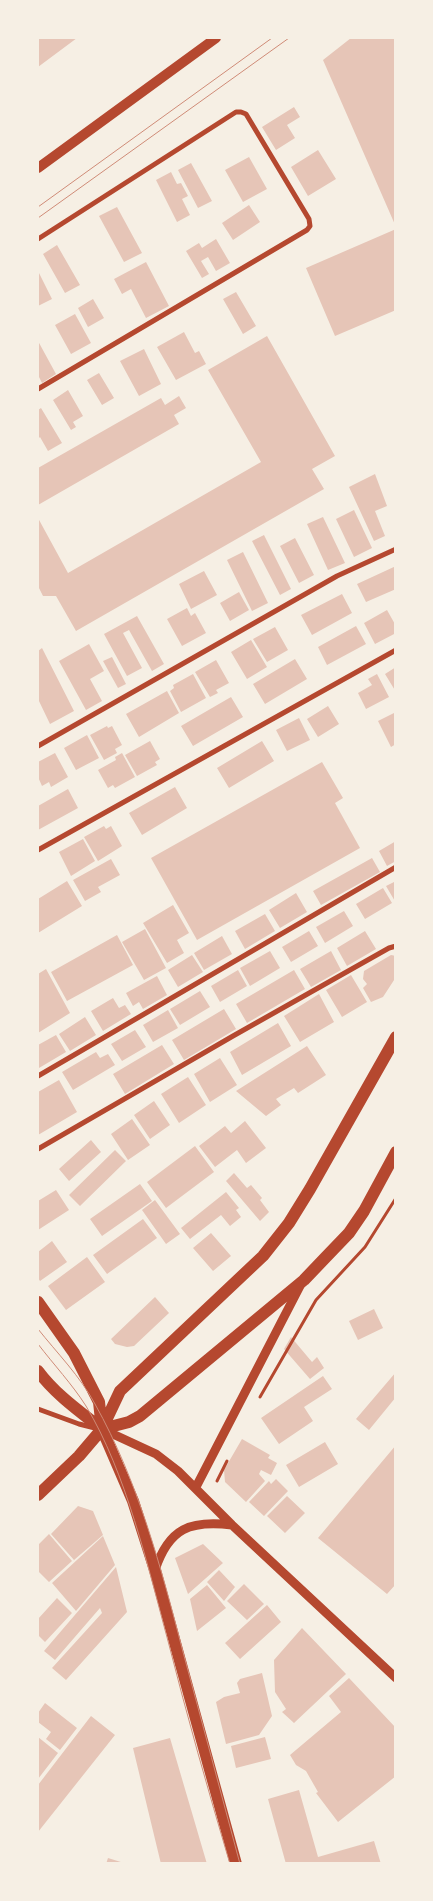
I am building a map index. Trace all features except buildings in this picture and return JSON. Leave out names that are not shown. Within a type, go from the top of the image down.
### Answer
[{"type":"main road","points":[[38,168],[216,38]]},
{"type":"main road","points":[[38,1495],[79,1456],[102,1429],[120,1392],[263,1256],[289,1223],[310,1190],[396,1037]]},
{"type":"main road","points":[[102,1429],[129,1422],[140,1416],[304,1280],[349,1233],[364,1211],[396,1152]]},
{"type":"main road","points":[[38,1302],[74,1353],[96,1394],[101,1410],[102,1429],[133,1501],[155,1570],[236,1864]]},
{"type":"main road","points":[[38,1371],[62,1398],[102,1429]]},
{"type":"street","points":[[38,239],[236,112],[246,114],[309,219],[310,226],[38,389]]},
{"type":"street","points":[[38,746],[337,576],[396,549]]},
{"type":"street","points":[[38,850],[396,650]]},
{"type":"street","points":[[38,1076],[396,867]]},
{"type":"street","points":[[38,1149],[232,1036],[389,948],[396,946]]},
{"type":"street","points":[[196,1488],[304,1280]]},
{"type":"street","points":[[38,1409],[78,1424],[102,1429],[156,1454],[178,1471],[396,1678]]},
{"type":"street","points":[[155,1570],[167,1543],[183,1529],[207,1522],[232,1524]]},
{"type":"path","points":[[258,1401],[316,1300],[365,1247],[396,1198]]},
{"type":"path","points":[[217,1481],[229,1457]]},
{"type":"tram line","points":[[38,207],[272,38]]},
{"type":"tram line","points":[[38,218],[289,38]]},
{"type":"tram line","points":[[38,1329],[75,1374],[95,1404],[124,1463],[136,1494],[166,1588],[240,1864]]},
{"type":"tram line","points":[[38,1344],[86,1406],[113,1460],[144,1552],[190,1725],[230,1864]]}]
